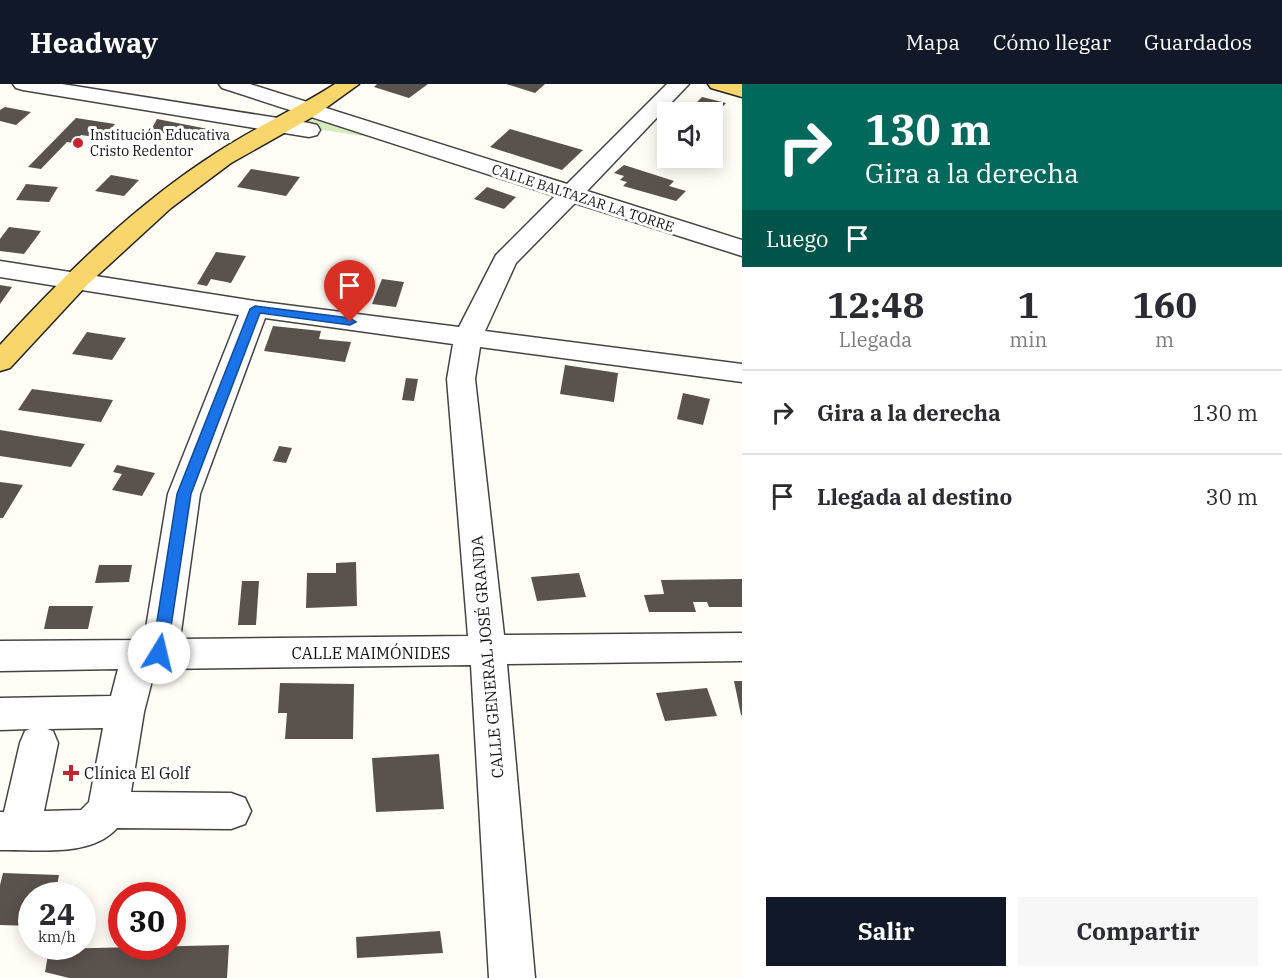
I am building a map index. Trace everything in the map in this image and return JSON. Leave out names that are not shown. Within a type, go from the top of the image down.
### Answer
[{"type":"main road","points":[[298,107],[318,84]]},
{"type":"main road","points":[[0,362],[75,279],[138,223],[222,159],[298,107],[349,84]]},
{"type":"main road","points":[[718,84],[742,91]]},
{"type":"street","name":"CALLE BALTAZAR LA TORRE","points":[[24,84],[269,127],[424,147]]},
{"type":"street","name":"CALLE BALTAZAR LA TORRE","points":[[229,84],[742,248]]},
{"type":"street","name":"CALLE GENERAL JOSÉ GRANDA","points":[[512,978],[488,652],[461,379],[468,338],[505,260],[572,195],[679,84]]},
{"type":"street","points":[[0,269],[255,309],[742,373]]},
{"type":"street","points":[[39,743],[10,831],[81,829],[95,824],[108,810],[125,712],[150,654],[184,494],[255,309]]},
{"type":"street","name":"CALLE MAIMÓNIDES","points":[[0,656],[488,652],[742,647]]},
{"type":"street","points":[[0,714],[125,712]]},
{"type":"street","points":[[108,810],[231,812]]},
{"type":"green space","points":[[307,111],[408,143],[291,125]]},
{"type":"building","points":[[377,84],[428,84],[409,98],[374,87]]},
{"type":"building","points":[[506,84],[545,84],[535,93]]},
{"type":"building","points":[[702,97],[722,102],[697,102]]},
{"type":"building","points":[[5,107],[31,112],[16,125],[0,121],[0,110]]},
{"type":"building","points":[[76,118],[115,124],[103,138],[81,135],[74,143],[67,142],[41,169],[28,167]]},
{"type":"building","points":[[157,119],[208,129],[177,136],[151,130]]},
{"type":"building","points":[[510,129],[583,150],[562,170],[490,147]]},
{"type":"building","points":[[624,165],[674,181],[669,186],[686,191],[676,201],[623,186],[627,182],[620,180],[624,176],[614,173]]},
{"type":"building","points":[[251,169],[300,177],[286,196],[237,187]]},
{"type":"building","points":[[111,175],[139,180],[124,196],[95,191]]},
{"type":"building","points":[[26,184],[58,187],[49,202],[16,200]]},
{"type":"building","points":[[487,187],[516,197],[504,209],[474,199]]},
{"type":"building","points":[[9,227],[41,231],[24,254],[0,251],[0,239]]},
{"type":"building","points":[[216,252],[246,256],[231,283],[211,279],[207,286],[197,284]]},
{"type":"building","points":[[382,279],[404,282],[396,307],[372,304]]},
{"type":"building","points":[[0,285],[12,287],[0,304]]},
{"type":"building","points":[[273,326],[321,331],[319,339],[351,342],[345,362],[264,351]]},
{"type":"building","points":[[87,332],[126,338],[112,360],[72,354]]},
{"type":"building","points":[[565,365],[618,373],[614,402],[560,394]]},
{"type":"building","points":[[406,378],[418,379],[414,401],[402,400]]},
{"type":"building","points":[[32,389],[113,400],[101,422],[18,410]]},
{"type":"building","points":[[683,393],[710,399],[703,425],[677,419]]},
{"type":"building","points":[[0,430],[85,444],[71,467],[0,456]]},
{"type":"building","points":[[279,446],[292,448],[286,463],[273,461]]},
{"type":"building","points":[[117,465],[155,473],[142,496],[112,490],[122,474],[113,472]]},
{"type":"building","points":[[0,482],[23,485],[3,518],[0,518]]},
{"type":"building","points":[[356,562],[357,606],[306,608],[307,573],[336,573],[336,563]]},
{"type":"building","points":[[99,565],[132,565],[129,582],[95,583]]},
{"type":"building","points":[[579,573],[586,597],[537,601],[531,577]]},
{"type":"building","points":[[742,579],[742,607],[709,607],[707,602],[693,602],[696,612],[649,612],[644,595],[664,594],[661,580]]},
{"type":"building","points":[[242,581],[259,581],[256,625],[238,625]]},
{"type":"building","points":[[49,606],[93,606],[88,629],[44,629]]},
{"type":"building","points":[[734,681],[742,681],[742,715],[741,715]]},
{"type":"building","points":[[280,683],[354,684],[353,739],[285,739],[287,713],[278,713]]},
{"type":"building","points":[[707,688],[717,716],[665,721],[656,693]]},
{"type":"building","points":[[439,754],[444,809],[376,812],[372,758]]},
{"type":"building","points":[[3,873],[59,875],[58,882],[18,882],[18,926],[0,925],[0,885]]},
{"type":"building","points":[[440,931],[443,953],[357,958],[356,937]]},
{"type":"building","points":[[229,945],[227,978],[69,978],[45,972],[47,960],[96,960],[96,948],[108,948],[108,960],[186,960],[186,946]]},
{"type":"place","name":"Institución Educativa Cristo Redentor","points":[[78,143]]},
{"type":"place","name":"Clínica El Golf","points":[[71,773]]},
{"type":"route","points":[[159,653],[184,494],[255,309],[350,322]]}]
